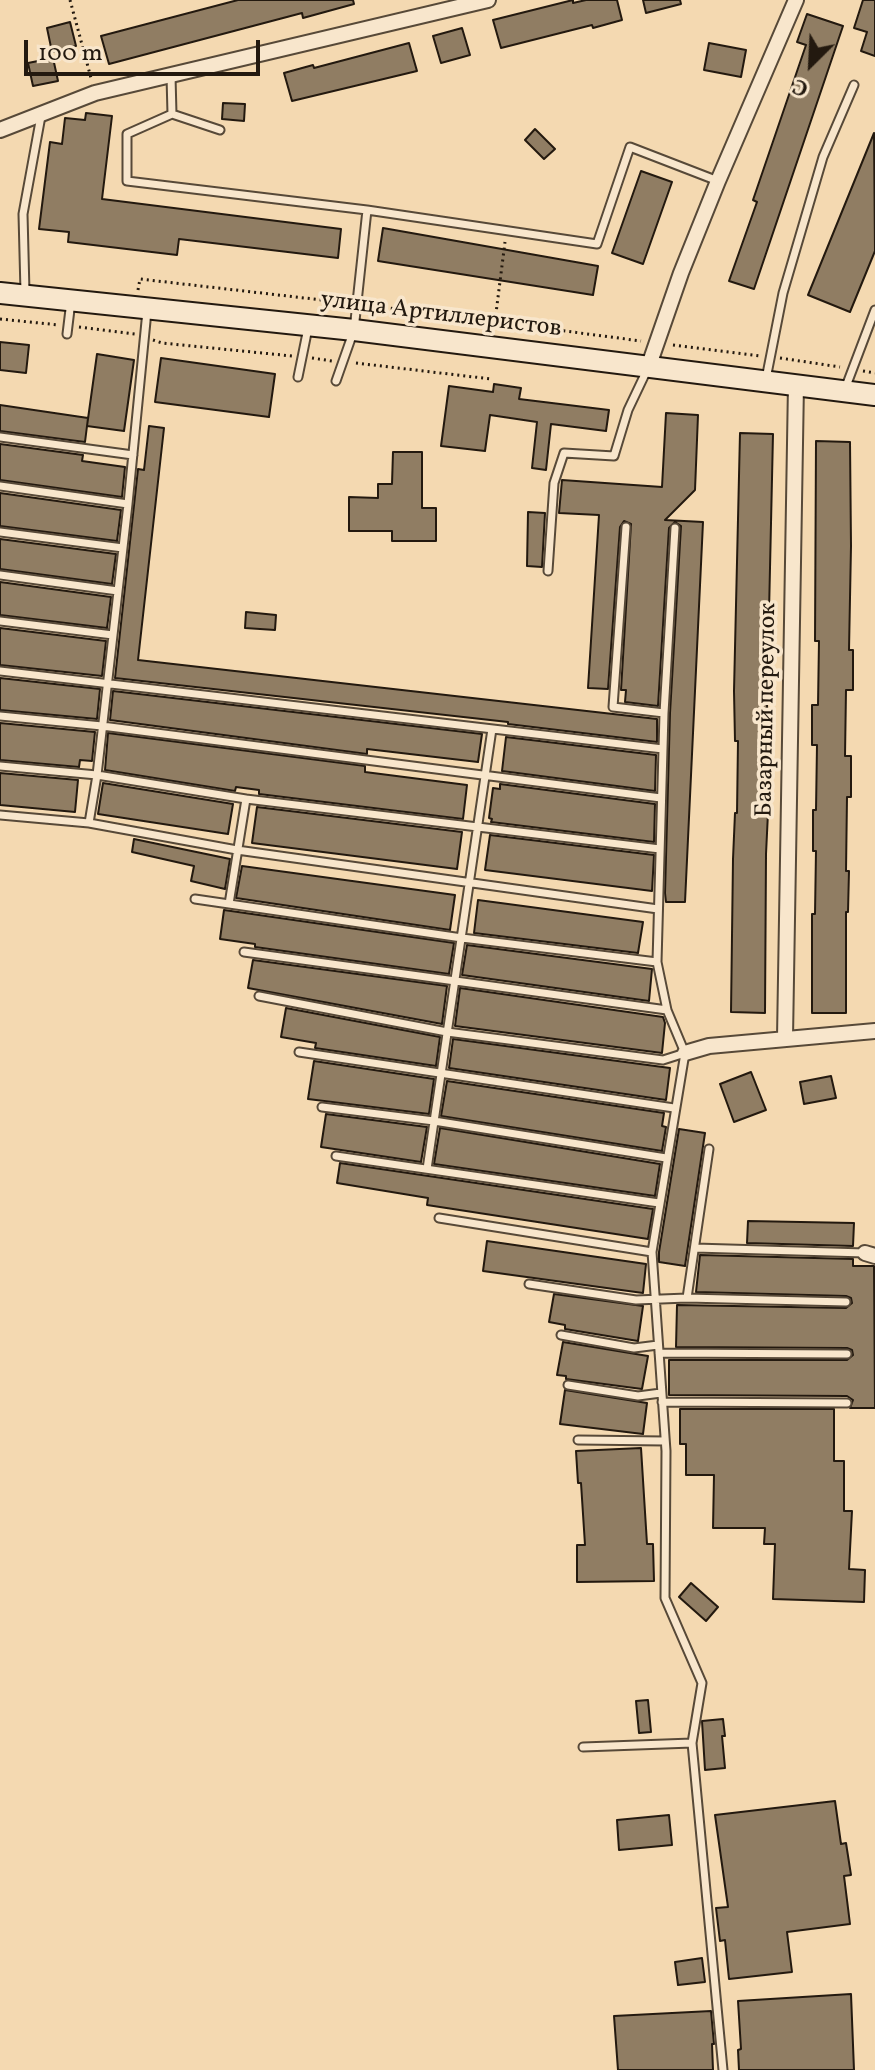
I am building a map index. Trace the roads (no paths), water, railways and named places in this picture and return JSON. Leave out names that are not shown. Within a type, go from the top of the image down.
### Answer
[{"type":"street","points":[[0,130],[95,93],[488,0]]},
{"type":"street","points":[[648,368],[718,181],[796,0]]},
{"type":"street","name":"улица Артиллеристов","points":[[0,293],[71,301],[142,301],[309,326],[875,395]]},
{"type":"street","name":"Базарный переулок","points":[[785,1037],[796,384]]},
{"type":"street","points":[[685,1053],[709,1046],[785,1037],[875,1031]]},
{"type":"lane","points":[[171,76],[172,114]]},
{"type":"lane","points":[[765,381],[783,293],[823,157],[854,85]]},
{"type":"lane","points":[[220,130],[172,114],[127,134],[127,181],[367,210],[597,244],[630,147],[718,181]]},
{"type":"lane","points":[[25,296],[23,214],[41,116]]},
{"type":"lane","points":[[336,381],[354,330],[367,210]]},
{"type":"lane","points":[[68,330],[71,301]]},
{"type":"lane","points":[[89,823],[97,775],[145,338],[142,301]]},
{"type":"lane","points":[[844,391],[875,310]]},
{"type":"lane","points":[[298,377],[309,326]]},
{"type":"lane","points":[[548,571],[554,483],[564,453],[614,456],[628,410],[648,368]]},
{"type":"lane","points":[[0,437],[133,455]]},
{"type":"lane","points":[[0,486],[128,504]]},
{"type":"lane","points":[[626,527],[613,707],[664,713]]},
{"type":"lane","points":[[675,528],[664,713],[657,962],[667,1010],[685,1053],[652,1252],[665,1441],[665,1598],[702,1683],[692,1743],[723,2070]]},
{"type":"lane","points":[[0,532],[123,548]]},
{"type":"lane","points":[[0,575],[118,591]]},
{"type":"lane","points":[[0,621],[113,635]]},
{"type":"lane","points":[[0,671],[663,749]]},
{"type":"lane","points":[[0,716],[102,726],[661,798]]},
{"type":"lane","points":[[427,1169],[492,729]]},
{"type":"lane","points":[[0,766],[97,775],[246,799],[660,849]]},
{"type":"lane","points":[[229,904],[246,799]]},
{"type":"lane","points":[[0,815],[89,823],[237,850],[658,909]]},
{"type":"lane","points":[[195,899],[462,938],[657,962]]},
{"type":"lane","points":[[244,952],[667,1010]]},
{"type":"lane","points":[[259,996],[447,1032],[663,1060],[685,1053]]},
{"type":"lane","points":[[299,1052],[674,1108]]},
{"type":"lane","points":[[322,1107],[434,1121],[666,1158]]},
{"type":"lane","points":[[687,1298],[709,1149]]},
{"type":"lane","points":[[336,1156],[659,1203]]},
{"type":"lane","points":[[439,1218],[652,1252]]},
{"type":"lane","points":[[695,1248],[870,1255]]},
{"type":"lane","points":[[529,1284],[636,1300],[687,1298],[846,1302]]},
{"type":"lane","points":[[561,1335],[634,1348],[847,1354]]},
{"type":"lane","points":[[568,1385],[662,1398],[847,1403]]},
{"type":"lane","points":[[578,1440],[665,1441]]},
{"type":"lane","points":[[583,1747],[692,1743]]}]
